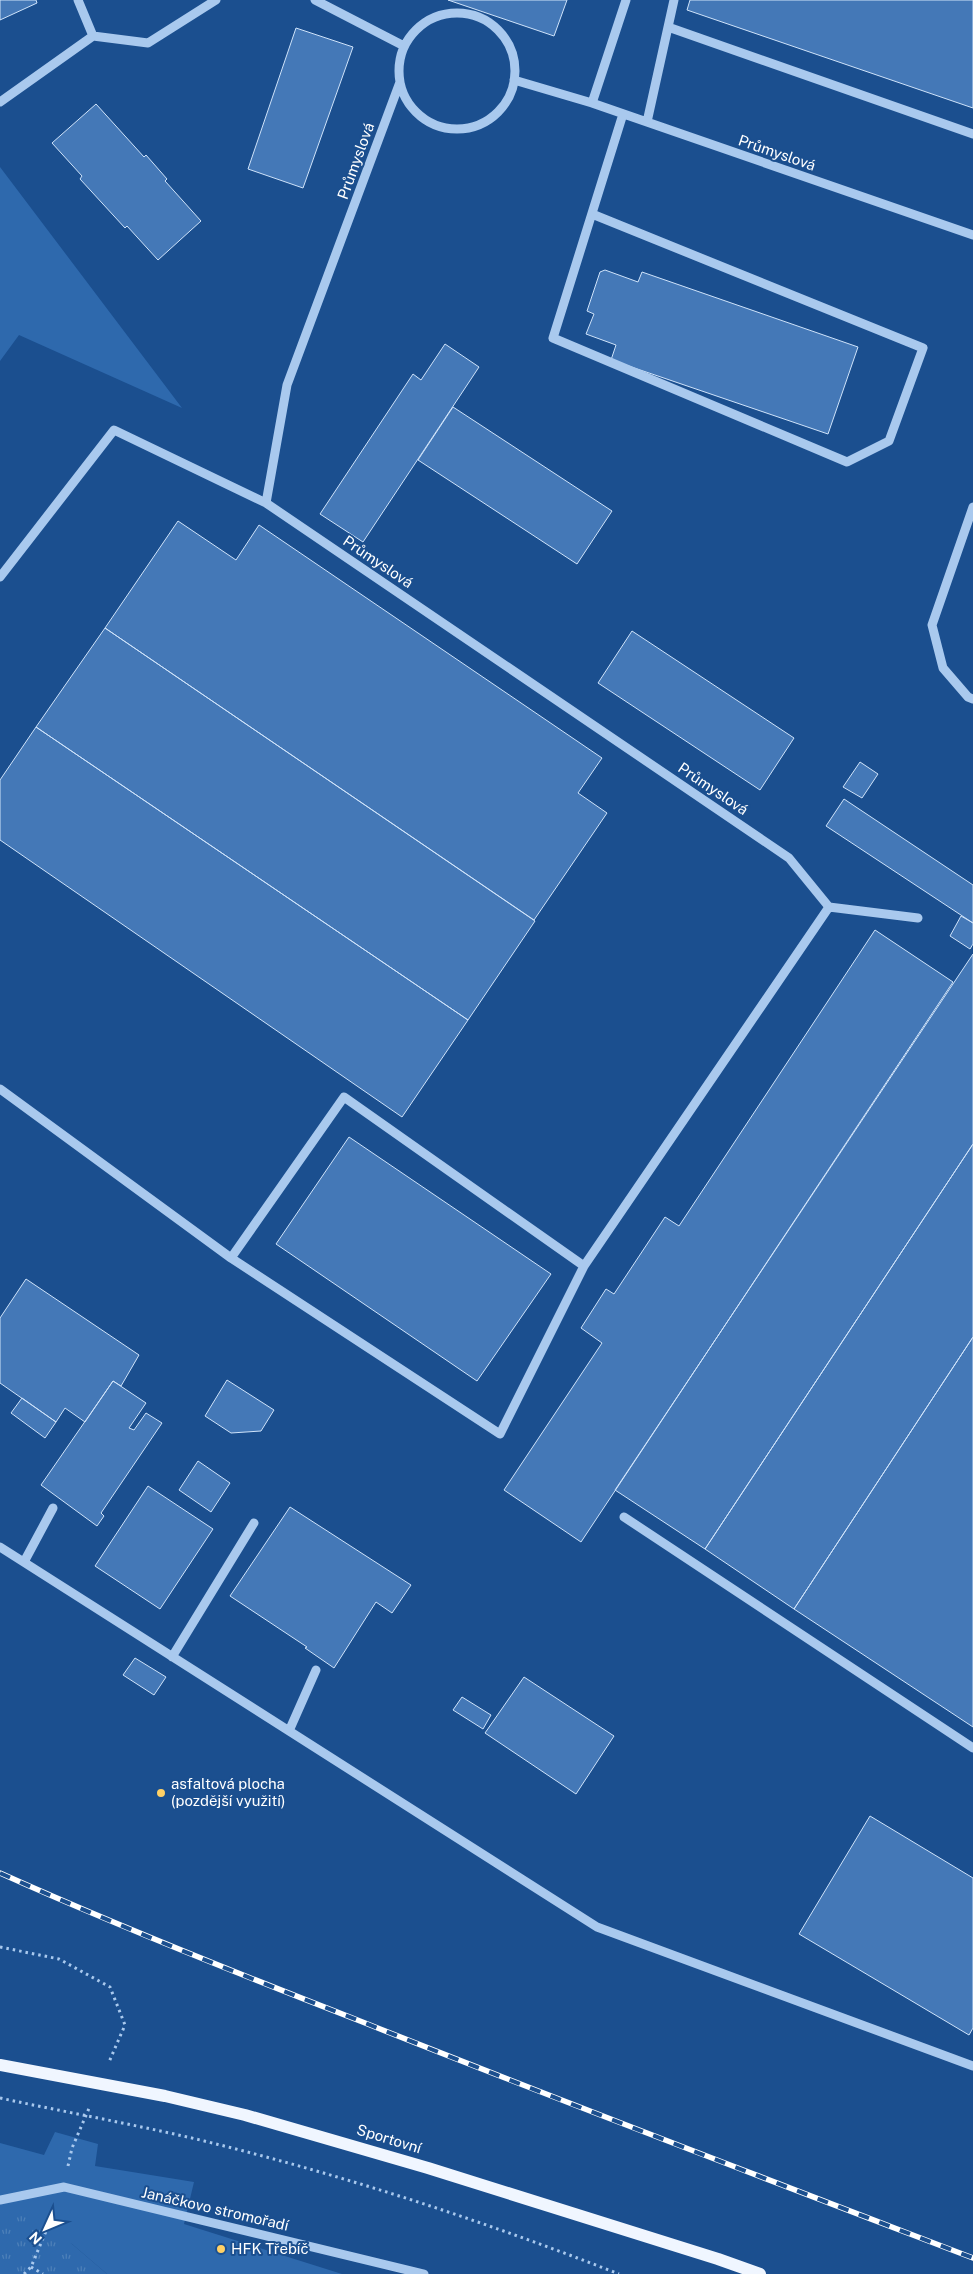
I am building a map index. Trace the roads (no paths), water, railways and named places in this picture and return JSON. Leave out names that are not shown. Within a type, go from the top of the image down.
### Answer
[{"type":"main road","name":"Sportovní","points":[[0,2065],[165,2096],[273,2123],[428,2168],[760,2274]]},
{"type":"street","points":[[78,0],[93,36]]},
{"type":"street","points":[[0,102],[93,36],[148,44],[216,0]]},
{"type":"street","points":[[315,0],[404,46]]},
{"type":"street","points":[[592,103],[626,0]]},
{"type":"street","points":[[647,122],[674,0]]},
{"type":"street","name":"Průmyslová","points":[[447,13],[465,13],[483,19],[498,29],[508,44],[514,62],[514,80],[507,99],[494,115],[477,125],[457,129],[438,125],[420,116],[407,100],[400,82],[399,63],[404,46],[414,30],[429,19],[447,13]]},
{"type":"street","points":[[668,27],[973,134]]},
{"type":"street","name":"Průmyslová","points":[[514,80],[592,103],[973,235]]},
{"type":"street","name":"Průmyslová","points":[[400,82],[287,385],[266,503],[790,858],[829,907]]},
{"type":"street","points":[[592,214],[923,348],[889,441],[847,462],[553,338],[623,114]]},
{"type":"street","points":[[0,577],[114,430],[266,503]]},
{"type":"street","points":[[973,507],[932,625],[943,668],[968,696],[973,699]]},
{"type":"street","points":[[0,1089],[231,1258],[500,1434],[584,1266],[829,907],[918,918]]},
{"type":"street","points":[[231,1258],[344,1097],[584,1266]]},
{"type":"street","points":[[24,1562],[53,1508]]},
{"type":"street","points":[[624,1517],[973,1748]]},
{"type":"street","points":[[172,1656],[254,1523]]},
{"type":"street","points":[[0,1547],[597,1927],[973,2066]]},
{"type":"street","points":[[289,1731],[316,1670]]},
{"type":"street","name":"Janáčkovo stromořadí","points":[[0,2200],[64,2187],[424,2274]]},
{"type":"railway","points":[[0,1873],[134,1931],[269,1986],[973,2258]]},
{"type":"place","name":"asfaltová plocha (pozdější využití)","points":[[161,1793]]},
{"type":"place","name":"HFK Třebíč","points":[[221,2249]]}]
